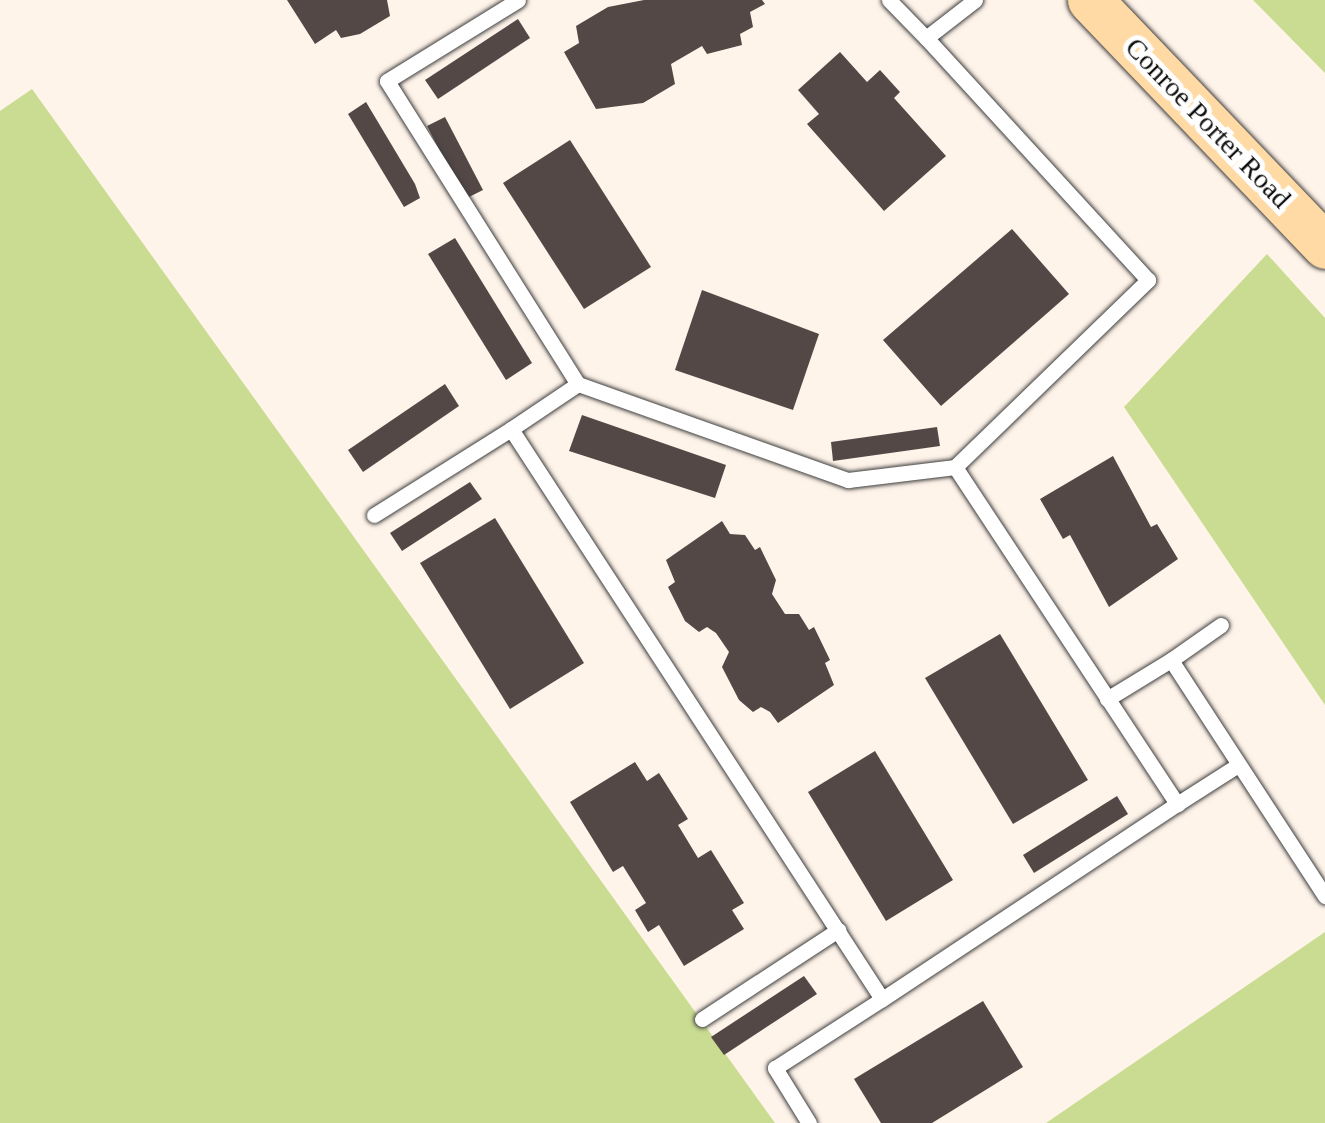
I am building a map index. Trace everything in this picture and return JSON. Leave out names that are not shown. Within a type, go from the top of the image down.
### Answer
[{"type":"main road","name":"Conroe Porter Road","points":[[1090,0],[1325,246]]},
{"type":"lane","points":[[518,0],[387,81],[578,384],[848,480],[955,467],[1148,280],[889,0]]},
{"type":"lane","points":[[926,38],[976,0]]},
{"type":"lane","points":[[374,515],[578,384]]},
{"type":"lane","points":[[510,429],[882,999]]},
{"type":"lane","points":[[955,467],[1177,804]]},
{"type":"lane","points":[[1107,699],[1222,625]]},
{"type":"lane","points":[[1171,660],[1325,896]]},
{"type":"lane","points":[[809,1123],[775,1068],[1238,765]]},
{"type":"lane","points":[[702,1019],[838,930]]},
{"type":"green space","points":[[1253,0],[1325,0],[1325,73]]},
{"type":"green space","points":[[32,89],[775,1123],[0,1123],[0,111]]},
{"type":"green space","points":[[1267,254],[1325,318],[1325,705],[1124,407]]},
{"type":"green space","points":[[1325,932],[1325,1123],[1046,1123]]},
{"type":"building","points":[[287,0],[387,0],[390,16],[360,34],[341,38],[336,30],[315,44]]},
{"type":"building","points":[[644,0],[762,0],[765,4],[750,12],[753,27],[740,34],[742,45],[707,54],[702,46],[671,64],[675,84],[643,103],[596,109],[564,52],[579,43],[576,26],[608,7]]},
{"type":"building","points":[[518,19],[530,38],[438,99],[425,80]]},
{"type":"building","points":[[840,52],[867,82],[880,70],[900,92],[894,98],[946,156],[884,211],[807,124],[819,114],[798,90]]},
{"type":"building","points":[[366,102],[415,184],[420,198],[404,207],[348,114]]},
{"type":"building","points":[[445,117],[483,190],[465,199],[427,126]]},
{"type":"building","points":[[570,140],[651,267],[584,309],[503,183]]},
{"type":"building","points":[[1012,229],[1069,294],[941,406],[883,340]]},
{"type":"building","points":[[455,238],[532,363],[506,380],[428,254]]},
{"type":"building","points":[[702,290],[819,334],[793,410],[675,370]]},
{"type":"building","points":[[445,384],[459,406],[363,472],[348,450]]},
{"type":"building","points":[[582,415],[726,465],[715,498],[569,451]]},
{"type":"building","points":[[937,427],[940,446],[833,461],[831,442]]},
{"type":"building","points":[[1113,456],[1151,527],[1157,524],[1178,559],[1109,607],[1070,535],[1063,539],[1040,499]]},
{"type":"building","points":[[470,482],[482,499],[402,551],[390,533]]},
{"type":"building","points":[[495,518],[584,663],[510,709],[420,563]]},
{"type":"building","points":[[722,521],[730,534],[745,535],[755,550],[760,547],[776,580],[772,594],[785,614],[799,614],[809,630],[814,627],[830,660],[825,663],[834,685],[778,723],[770,712],[761,707],[753,712],[739,700],[722,667],[729,652],[716,633],[707,627],[699,632],[685,621],[668,587],[675,582],[666,560]]},
{"type":"building","points":[[1000,634],[1088,780],[1013,824],[925,678]]},
{"type":"building","points":[[875,751],[953,880],[886,921],[808,792]]},
{"type":"building","points":[[635,762],[647,781],[659,773],[688,819],[678,825],[698,858],[711,850],[744,903],[732,910],[744,929],[684,966],[659,925],[648,932],[635,910],[646,903],[623,866],[613,872],[570,802]]},
{"type":"building","points":[[1117,796],[1128,814],[1034,873],[1023,855]]},
{"type":"building","points":[[804,976],[817,994],[724,1055],[711,1037]]},
{"type":"building","points":[[983,1001],[1023,1067],[932,1123],[881,1123],[854,1079]]}]
